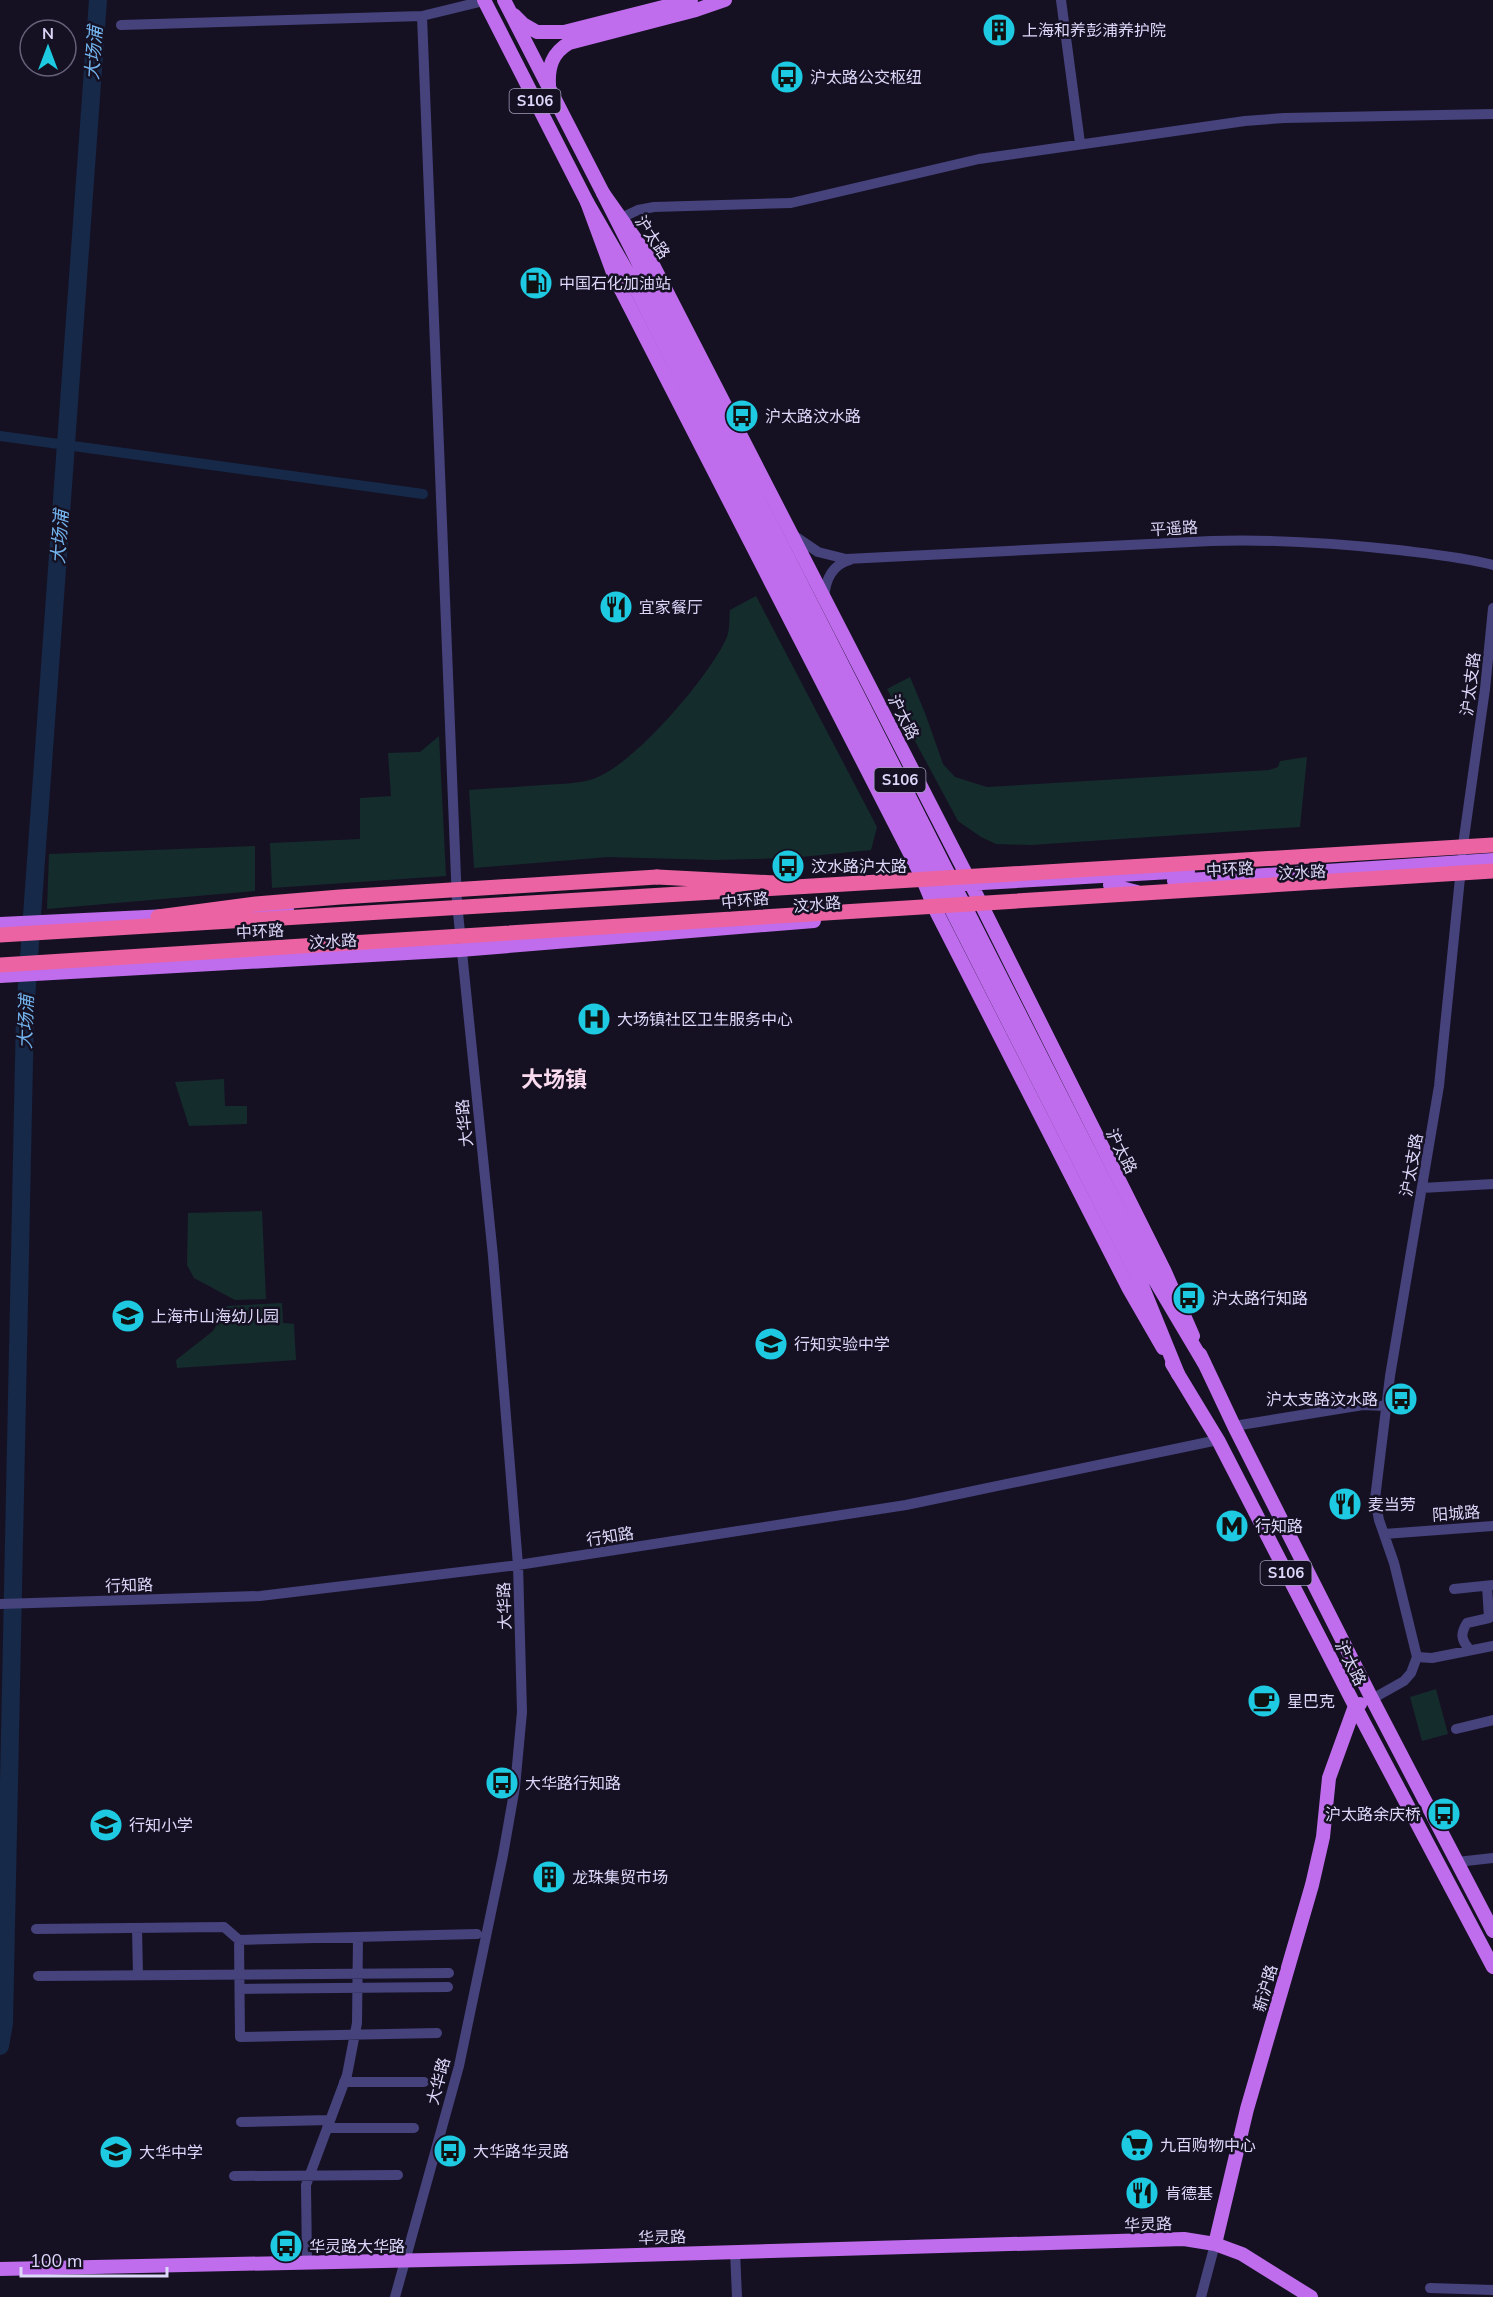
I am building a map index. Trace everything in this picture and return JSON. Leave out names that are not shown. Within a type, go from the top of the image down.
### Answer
[{"type":"highway","name":"中环路","points":[[0,935],[1493,843]]},
{"type":"highway","name":"中环路","points":[[0,964],[1493,871]]},
{"type":"highway","points":[[44,933],[256,904],[657,877],[778,883]]},
{"type":"main road","name":"沪太路","points":[[484,0],[587,202],[628,273],[1141,1283],[1178,1374]]},
{"type":"main road","points":[[507,6],[523,24],[537,32],[550,33],[564,32],[691,0]]},
{"type":"main road","points":[[549,87],[548,70],[553,58],[559,49],[569,43],[696,10],[725,0]]},
{"type":"main road","name":"沪太路","points":[[507,6],[1153,1278],[1204,1363]]},
{"type":"main road","name":"沪太路","points":[[603,193],[651,261],[791,533],[1165,1272],[1234,1426],[1493,1932]]},
{"type":"main road","name":"沪太路","points":[[587,202],[615,279],[921,875],[936,911],[1129,1289],[1218,1440],[1355,1707],[1493,1967]]},
{"type":"main road","name":"汶水路","points":[[0,924],[457,903],[921,875],[969,883],[1110,885],[1276,874],[1462,853],[1493,843]]},
{"type":"main road","name":"汶水路","points":[[969,883],[1493,851]]},
{"type":"main road","name":"汶水路","points":[[1462,853],[1493,860]]},
{"type":"main road","points":[[1239,892],[1276,874]]},
{"type":"main road","name":"汶水路","points":[[0,976],[460,950],[936,911],[1493,876]]},
{"type":"main road","points":[[1110,885],[1157,897]]},
{"type":"main road","points":[[1355,1707],[1372,1699]]},
{"type":"main road","name":"新沪路","points":[[1215,2244],[1247,2109],[1312,1885],[1323,1837],[1329,1778],[1355,1707]]},
{"type":"main road","name":"华灵路","points":[[0,2269],[1184,2239],[1215,2244],[1242,2254],[1311,2297]]},
{"type":"street","points":[[121,25],[422,16],[484,0]]},
{"type":"street","points":[[1061,0],[1080,143]]},
{"type":"street","name":"大华路","points":[[395,2297],[459,2066],[503,1855],[515,1787],[522,1712],[518,1565],[493,1256],[457,903],[422,16]]},
{"type":"street","points":[[621,218],[638,210],[654,207],[791,203],[948,165],[1080,143],[1284,118],[1493,114]]},
{"type":"street","name":"平遥路","points":[[791,533],[822,554],[856,559],[1270,540],[1354,545],[1493,564]]},
{"type":"street","name":"平遥路","points":[[824,599],[826,584],[833,570],[842,563],[856,559]]},
{"type":"street","name":"沪太支路","points":[[1417,1657],[1394,1563],[1379,1520],[1375,1499],[1385,1406],[1439,1086],[1459,879],[1485,689],[1493,608]]},
{"type":"street","points":[[1422,1188],[1493,1184]]},
{"type":"street","points":[[1234,1426],[1363,1405],[1385,1406]]},
{"type":"street","name":"行知路","points":[[0,1604],[260,1596],[518,1565],[906,1505],[1218,1440]]},
{"type":"street","name":"阳城路","points":[[1384,1534],[1493,1526]]},
{"type":"street","points":[[1454,1589],[1490,1586],[1489,1618],[1467,1623],[1462,1630],[1462,1638],[1470,1650]]},
{"type":"street","points":[[1372,1699],[1404,1681],[1411,1673],[1417,1657],[1432,1658],[1493,1646]]},
{"type":"street","points":[[1456,1729],[1493,1720]]},
{"type":"street","points":[[1457,1862],[1493,1858]]},
{"type":"street","points":[[36,1929],[224,1927],[240,1940],[477,1934]]},
{"type":"street","points":[[137,1928],[138,1975]]},
{"type":"street","points":[[307,2262],[306,2185],[344,2082],[355,2036],[358,1937]]},
{"type":"street","points":[[240,1940],[240,2037],[437,2033]]},
{"type":"street","points":[[38,1976],[449,1973]]},
{"type":"street","points":[[240,1989],[448,1987]]},
{"type":"street","points":[[344,2082],[424,2082]]},
{"type":"street","points":[[241,2122],[414,2128]]},
{"type":"street","points":[[234,2176],[398,2175]]},
{"type":"street","name":"新沪路","points":[[1201,2297],[1215,2244]]},
{"type":"street","points":[[735,2251],[737,2297]]},
{"type":"street","points":[[1430,2288],[1493,2290]]},
{"type":"green space","points":[[756,596],[877,827],[871,850],[791,858],[714,860],[608,857],[474,868],[469,790],[574,783],[593,779],[610,771],[648,739],[688,696],[705,674],[727,637],[730,610]]},
{"type":"green space","points":[[910,677],[943,764],[955,777],[987,787],[1269,770],[1278,767],[1280,761],[1307,757],[1300,827],[1031,845],[996,844],[958,821],[887,689]]},
{"type":"green space","points":[[439,736],[446,876],[272,888],[270,843],[360,839],[360,798],[391,796],[388,753],[420,752]]},
{"type":"green space","points":[[255,846],[255,891],[47,909],[49,854]]},
{"type":"green space","points":[[224,1079],[225,1106],[247,1106],[247,1124],[189,1126],[175,1082]]},
{"type":"green space","points":[[262,1211],[266,1299],[235,1300],[194,1278],[187,1265],[188,1213]]},
{"type":"green space","points":[[282,1303],[283,1323],[294,1324],[296,1360],[177,1368],[176,1360],[213,1331],[227,1306]]},
{"type":"green space","points":[[1436,1689],[1448,1734],[1422,1741],[1410,1697]]},
{"type":"waterway","name":"大场浦","points":[[0,2046],[4,2023],[25,1013],[98,0]]},
{"type":"waterway","points":[[0,436],[423,494]]},
{"type":"place","name":"上海和养彭浦养护院","points":[[999,30]]},
{"type":"place","name":"沪太路公交枢纽","points":[[787,77]]},
{"type":"place","name":"中国石化加油站","points":[[536,283]]},
{"type":"place","name":"沪太路汶水路","points":[[742,416]]},
{"type":"place","name":"宜家餐厅","points":[[616,607]]},
{"type":"place","name":"汶水路沪太路","points":[[788,866]]},
{"type":"place","name":"大场镇社区卫生服务中心","points":[[594,1019]]},
{"type":"place","name":"沪太路行知路","points":[[1189,1298]]},
{"type":"place","name":"上海市山海幼儿园","points":[[128,1316]]},
{"type":"place","name":"行知实验中学","points":[[771,1344]]},
{"type":"place","name":"沪太支路汶水路","points":[[1401,1399]]},
{"type":"place","name":"麦当劳","points":[[1345,1504]]},
{"type":"place","name":"行知路","points":[[1232,1526]]},
{"type":"place","name":"星巴克","points":[[1264,1701]]},
{"type":"place","name":"大华路行知路","points":[[502,1783]]},
{"type":"place","name":"沪太路余庆桥","points":[[1444,1814]]},
{"type":"place","name":"行知小学","points":[[106,1825]]},
{"type":"place","name":"龙珠集贸市场","points":[[549,1877]]},
{"type":"place","name":"九百购物中心","points":[[1137,2145]]},
{"type":"place","name":"大华路华灵路","points":[[450,2151]]},
{"type":"place","name":"大华中学","points":[[116,2152]]},
{"type":"place","name":"肯德基","points":[[1142,2193]]},
{"type":"place","name":"华灵路大华路","points":[[286,2246]]},
{"type":"district","name":"大场镇","points":[[554,1079]]}]
